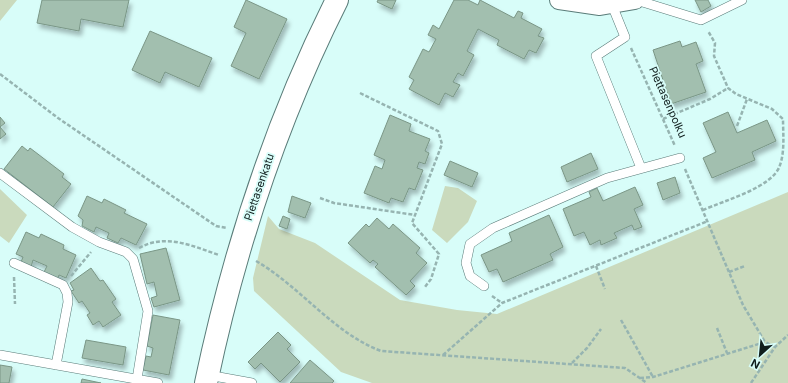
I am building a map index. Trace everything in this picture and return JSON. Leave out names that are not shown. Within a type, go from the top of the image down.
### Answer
[{"type":"street","name":"Piettasenkatu","points":[[207,379],[223,308],[243,235],[274,142],[298,83],[338,0]]},
{"type":"street","points":[[559,0],[578,4],[612,5],[636,0]]},
{"type":"lane","points":[[636,0],[702,20],[742,0]]},
{"type":"lane","points":[[612,5],[626,37],[596,56],[641,168]]},
{"type":"lane","points":[[484,286],[470,276],[466,263],[470,244],[478,237],[493,228],[607,178],[680,158]]},
{"type":"lane","points":[[0,173],[72,227],[99,242],[126,252],[134,259],[148,311],[136,379]]},
{"type":"lane","points":[[14,263],[63,286],[67,293],[68,302],[56,365]]},
{"type":"lane","points":[[0,354],[158,383]]},
{"type":"lane","points":[[207,379],[252,383]]},
{"type":"path","points":[[702,20],[714,44],[714,56],[728,88],[736,94],[772,109],[783,119]]},
{"type":"path","name":"Piettasenpolku","points":[[626,37],[708,221],[743,305],[765,342]]},
{"type":"path","points":[[0,74],[58,118],[216,226],[230,229],[243,235]]},
{"type":"path","points":[[663,119],[710,99],[728,88]]},
{"type":"path","points":[[360,93],[438,131],[442,144],[412,223],[439,254],[431,279],[425,287]]},
{"type":"path","points":[[737,126],[747,99]]},
{"type":"path","points":[[783,119],[788,117]]},
{"type":"path","points":[[703,210],[765,183],[774,176],[780,166],[783,119]]},
{"type":"path","points":[[320,198],[334,204],[415,215]]},
{"type":"path","points":[[442,355],[502,303],[708,221]]},
{"type":"path","points":[[128,254],[144,246],[162,241],[179,241],[222,256]]},
{"type":"path","points":[[63,286],[99,242]]},
{"type":"path","points":[[254,259],[308,299],[351,336],[364,344],[381,351],[572,363],[625,368],[647,383]]},
{"type":"path","points":[[14,263],[14,304]]},
{"type":"path","points":[[596,266],[605,289]]},
{"type":"path","points":[[729,272],[745,266]]},
{"type":"path","points":[[621,320],[653,377]]},
{"type":"path","points":[[717,328],[727,353]]},
{"type":"path","points":[[572,363],[587,348],[601,329]]},
{"type":"path","points":[[751,383],[774,347],[788,335]]},
{"type":"path","points":[[640,378],[653,377],[765,342],[774,347]]},
{"type":"green space","points":[[0,0],[17,0],[0,21]]},
{"type":"green space","points":[[445,186],[458,188],[477,201],[468,222],[447,243],[432,230]]},
{"type":"green space","points":[[0,189],[27,215],[9,243],[0,236]]},
{"type":"green space","points":[[788,192],[788,383],[372,383],[341,372],[254,291],[253,278],[268,216],[279,229],[315,243],[400,300],[457,310],[497,314]]},
{"type":"building","points":[[42,0],[129,0],[123,27],[81,19],[79,31],[37,23]]},
{"type":"building","points":[[246,0],[287,19],[259,79],[231,66],[246,33],[234,27]]},
{"type":"building","points":[[378,0],[396,0],[392,9],[377,2]]},
{"type":"building","points":[[454,0],[468,0],[478,5],[480,0],[514,18],[518,11],[523,13],[521,18],[542,29],[538,36],[544,38],[536,53],[529,50],[524,59],[497,45],[499,40],[478,29],[467,51],[474,55],[463,76],[458,73],[453,82],[460,85],[453,97],[445,93],[439,105],[409,89],[414,80],[409,77],[423,49],[429,52],[436,39],[428,35],[433,25],[439,29]]},
{"type":"building","points":[[695,0],[708,0],[711,6],[701,12]]},
{"type":"building","points":[[150,31],[212,58],[199,87],[165,72],[160,83],[132,70]]},
{"type":"building","points":[[680,41],[682,47],[696,42],[703,61],[696,64],[706,92],[671,104],[653,50]]},
{"type":"building","points":[[728,112],[737,133],[767,120],[776,141],[752,152],[755,160],[712,178],[703,158],[716,152],[703,123]]},
{"type":"building","points":[[390,115],[411,124],[409,131],[430,139],[425,151],[429,153],[425,164],[419,162],[417,168],[423,170],[415,190],[409,188],[403,202],[391,198],[389,203],[364,193],[375,166],[382,169],[385,160],[374,155]]},
{"type":"building","points":[[0,117],[5,123],[0,127]]},
{"type":"building","points":[[0,127],[6,134],[0,139]]},
{"type":"building","points":[[22,146],[28,151],[30,148],[64,174],[62,177],[71,184],[53,207],[4,169]]},
{"type":"building","points":[[591,153],[598,169],[567,182],[561,167]]},
{"type":"building","points":[[450,161],[478,173],[472,187],[444,175]]},
{"type":"building","points":[[675,177],[680,193],[663,200],[657,183]]},
{"type":"building","points":[[635,187],[643,205],[634,209],[642,227],[634,230],[632,225],[614,233],[617,238],[601,245],[600,240],[590,245],[584,232],[574,236],[563,209],[591,197],[589,192],[597,188],[603,201]]},
{"type":"building","points":[[87,196],[102,203],[104,199],[126,210],[124,213],[147,224],[136,245],[121,238],[118,243],[107,238],[109,233],[96,227],[94,232],[82,226],[83,220],[78,216]]},
{"type":"building","points":[[292,196],[311,203],[305,218],[288,212]]},
{"type":"building","points":[[549,215],[563,247],[550,254],[553,260],[503,282],[497,269],[489,272],[481,255],[512,241],[509,233]]},
{"type":"building","points":[[283,216],[290,219],[287,229],[279,226]]},
{"type":"building","points":[[377,218],[389,229],[393,224],[420,248],[416,253],[427,263],[410,281],[415,286],[406,295],[375,267],[378,264],[373,260],[370,263],[348,243],[366,224],[369,227]]},
{"type":"building","points":[[26,232],[39,238],[41,234],[64,245],[63,249],[76,255],[66,278],[59,275],[57,280],[43,274],[47,266],[33,260],[31,267],[21,262],[23,257],[16,254]]},
{"type":"building","points":[[166,248],[180,300],[154,307],[151,298],[157,296],[154,282],[147,284],[140,254]]},
{"type":"building","points":[[91,268],[100,281],[103,280],[116,299],[112,302],[121,315],[103,327],[99,321],[93,325],[87,315],[90,313],[82,301],[79,303],[71,291],[74,290],[70,283]]},
{"type":"building","points":[[153,315],[180,320],[169,375],[143,370],[146,356],[151,357],[153,348],[147,346]]},
{"type":"building","points":[[278,332],[291,345],[287,349],[300,362],[280,382],[261,363],[255,369],[248,362]]},
{"type":"building","points":[[86,340],[126,347],[123,365],[82,358]]},
{"type":"building","points":[[310,360],[334,381],[332,383],[290,383]]},
{"type":"building","points":[[0,365],[12,367],[9,383],[0,383]]},
{"type":"building","points":[[82,379],[101,383],[81,383]]}]
